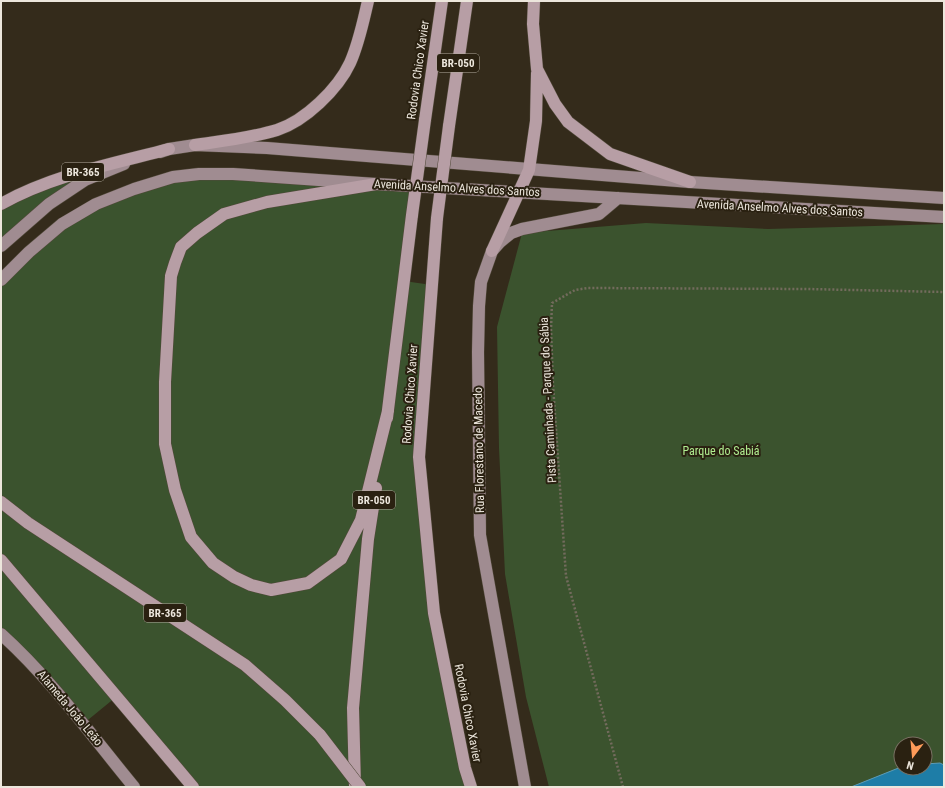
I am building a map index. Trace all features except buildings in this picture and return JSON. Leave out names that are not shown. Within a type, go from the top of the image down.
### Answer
[{"type":"highway","points":[[195,145],[278,130],[308,113],[332,91],[350,64],[361,31],[368,1]]},
{"type":"highway","name":"Rodovia Chico Xavier","points":[[355,787],[353,708],[368,539],[388,410],[412,215],[442,1]]},
{"type":"highway","name":"Rodovia Chico Xavier","points":[[467,1],[437,218],[419,457],[434,613],[465,768],[471,787]]},
{"type":"highway","points":[[492,251],[508,213],[520,192],[529,170],[536,121],[537,69],[533,24],[534,1]]},
{"type":"highway","points":[[537,69],[555,104],[568,122],[610,154],[690,182]]},
{"type":"highway","name":"BR-365","points":[[1,204],[35,187],[65,176],[168,149]]},
{"type":"highway","points":[[376,184],[267,202],[224,214],[196,233],[181,248],[171,276],[165,382],[165,444],[175,490],[191,537],[213,563],[234,577],[251,585],[271,590],[308,583],[341,559],[361,520],[388,410]]},
{"type":"highway","name":"BR-365","points":[[1,502],[28,523],[249,669],[286,700],[320,735],[360,787]]},
{"type":"highway","points":[[1,560],[193,787]]},
{"type":"main road","name":"Avenida Anselmo Alves dos Santos","points":[[1,246],[49,204],[86,180],[168,149],[195,145],[267,148],[690,182],[944,198]]},
{"type":"main road","name":"Avenida Anselmo Alves dos Santos","points":[[1,280],[29,252],[62,224],[96,204],[134,188],[173,177],[199,174],[233,174],[376,184],[944,217]]},
{"type":"main road","name":"Rua Florestano de Macedo","points":[[525,787],[480,535],[478,352],[481,282],[492,251],[511,233],[522,229],[599,214],[618,198]]},
{"type":"main road","name":"Alameda João Leão","points":[[1,634],[25,655],[45,678],[134,787]]},
{"type":"path","name":"Pista Caminhada - Parque do Sábia","points":[[623,787],[566,576],[553,384],[551,329],[552,303],[575,290],[588,288],[808,289],[944,292]]},
{"type":"green space","points":[[199,174],[416,189],[404,281],[432,285],[419,457],[434,613],[471,787],[193,787],[116,697],[83,724],[1,634],[1,280],[96,204]]},
{"type":"green space","points":[[65,176],[85,180],[1,245],[1,204]]},
{"type":"green space","name":"Parque do Sabiá","points":[[646,223],[768,229],[944,224],[944,787],[549,787],[526,697],[505,574],[499,448],[497,327],[522,233]]},
{"type":"water","points":[[933,763],[940,763],[944,765],[944,787],[851,787],[893,770],[893,776],[933,776]]}]
